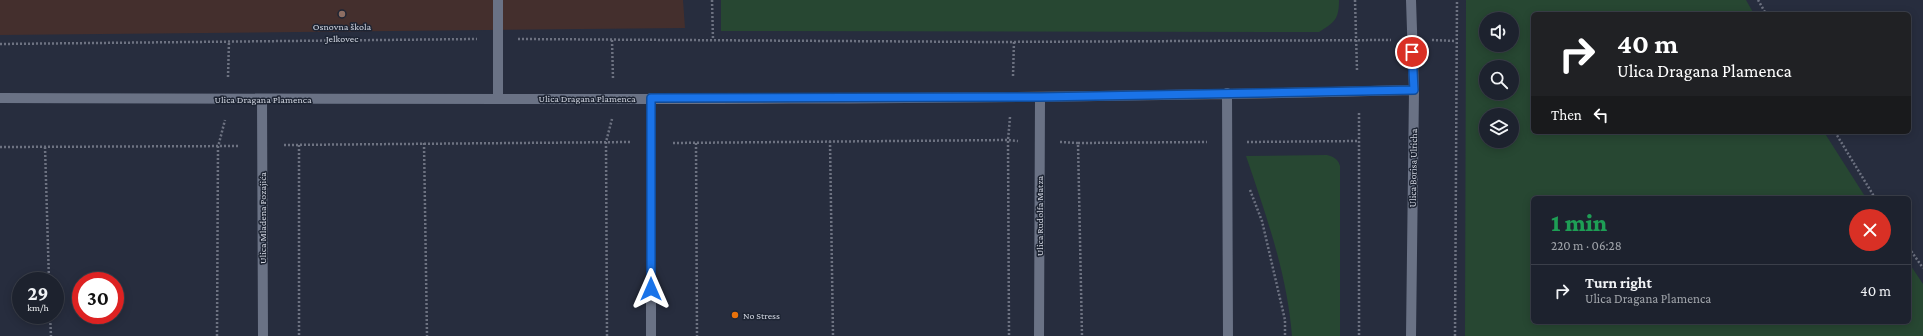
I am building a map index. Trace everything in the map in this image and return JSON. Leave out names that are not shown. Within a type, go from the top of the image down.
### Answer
[{"type":"street","points":[[498,0],[498,99]]},
{"type":"street","name":"Ulica Borisa Ulricha","points":[[1411,0],[1414,90],[1411,336]]},
{"type":"street","name":"Ulica Dragana Plamenca","points":[[0,98],[262,100],[1040,97],[1414,90]]},
{"type":"street","points":[[1227,94],[1228,336]]},
{"type":"street","name":"Ulica Rudolfa Matza","points":[[1039,336],[1040,97]]},
{"type":"street","points":[[651,98],[651,336]]},
{"type":"street","name":"Ulica Mladena Pozajića","points":[[262,100],[263,336]]},
{"type":"path","points":[[712,0],[713,40]]},
{"type":"path","points":[[1355,0],[1359,141],[1359,336]]},
{"type":"path","points":[[1455,336],[1457,0]]},
{"type":"path","points":[[1758,0],[1765,12]]},
{"type":"path","points":[[0,44],[497,39],[1014,41],[1355,40]]},
{"type":"path","points":[[612,40],[613,81]]},
{"type":"path","points":[[1425,40],[1456,41]]},
{"type":"path","points":[[228,83],[229,41]]},
{"type":"path","points":[[1013,80],[1014,41]]},
{"type":"path","points":[[607,336],[606,142],[614,111]]},
{"type":"path","points":[[1009,336],[1008,140],[1011,112]]},
{"type":"path","points":[[217,336],[218,146],[226,118]]},
{"type":"path","points":[[1836,134],[1874,196]]},
{"type":"path","points":[[672,143],[1022,141]]},
{"type":"path","points":[[1059,142],[1359,141]]},
{"type":"path","points":[[283,145],[634,142]]},
{"type":"path","points":[[830,142],[833,336]]},
{"type":"path","points":[[424,143],[427,336]]},
{"type":"path","points":[[696,143],[697,336]]},
{"type":"path","points":[[1078,143],[1082,336]]},
{"type":"path","points":[[299,145],[299,336]]},
{"type":"path","points":[[0,147],[247,146]]},
{"type":"path","points":[[45,148],[49,272]]},
{"type":"path","points":[[1249,185],[1262,221],[1285,320],[1285,336]]},
{"type":"path","points":[[1911,251],[1923,268]]},
{"type":"path","points":[[50,324],[51,336]]},
{"type":"shaded area","name":"Osnovna škola Jelkovec","points":[[0,0],[683,0],[685,28],[0,35]]},
{"type":"green space","points":[[721,0],[1339,0],[1337,16],[1329,25],[1319,32],[721,31]]},
{"type":"green space","points":[[1466,0],[1746,0],[1753,12],[1531,12],[1531,134],[1825,134],[1865,196],[1531,196],[1531,324],[1911,324],[1911,266],[1923,284],[1923,336],[1465,336]]},
{"type":"green space","points":[[1327,155],[1335,159],[1340,166],[1340,336],[1292,336],[1286,290],[1281,267],[1246,156]]},
{"type":"place","name":"Osnovna škola Jelkovec","points":[[342,14]]},
{"type":"place","name":"No Stress","points":[[735,315]]},
{"type":"route","points":[[651,289],[651,98],[1040,97],[1414,90],[1412,52]]}]
